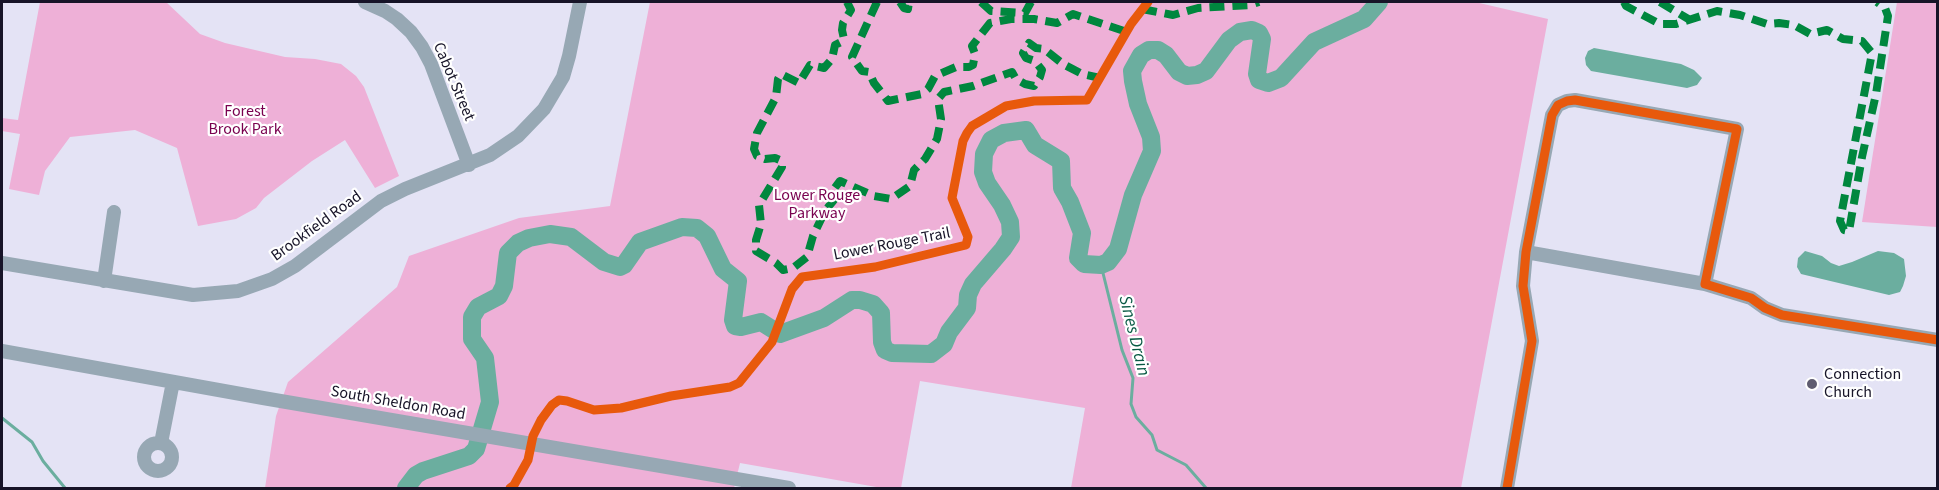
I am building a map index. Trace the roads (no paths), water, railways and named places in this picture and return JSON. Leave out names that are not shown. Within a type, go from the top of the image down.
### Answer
[{"type":"street","name":"Cabot Street","points":[[365,2],[385,10],[411,32],[422,47],[431,64],[469,165]]},
{"type":"street","name":"Brookfield Road","points":[[2,263],[193,295],[225,293],[272,279],[295,266],[381,201],[405,189],[469,165],[505,146],[534,121],[544,109],[562,77],[569,56],[580,2]]},
{"type":"street","points":[[1507,489],[1532,341],[1523,286],[1526,252],[1552,116],[1558,105],[1567,100],[1575,100],[1737,129],[1706,284]]},
{"type":"street","points":[[104,281],[114,212]]},
{"type":"street","points":[[1526,252],[1706,284],[1752,298],[1765,308],[1782,315],[1938,340]]},
{"type":"street","name":"South Sheldon Road","points":[[2,351],[789,489]]},
{"type":"street","points":[[161,443],[173,382]]},
{"type":"waterway","points":[[406,488],[416,475],[423,471],[469,456],[476,449],[490,402],[485,358],[472,339],[472,317],[478,307],[499,296],[504,286],[508,253],[518,243],[529,238],[550,234],[571,237],[604,262],[620,267],[624,265],[640,242],[682,227],[697,228],[707,236],[723,269],[738,281],[733,320],[735,326],[741,327],[761,322],[780,334],[824,318],[852,300],[860,300],[873,304],[881,313],[882,342],[885,350],[892,353],[931,354],[944,344],[949,332],[967,308],[968,295],[973,284],[1011,237],[1010,222],[983,172],[984,154],[991,140],[1004,133],[1026,130],[1035,145],[1061,161],[1062,188],[1082,233],[1078,258],[1084,264],[1101,265],[1108,262],[1118,249],[1133,195],[1152,151],[1151,137],[1138,104],[1133,81],[1132,71],[1141,55],[1149,50],[1158,50],[1166,55],[1179,72],[1187,76],[1197,75],[1206,71],[1229,40],[1240,32],[1252,30],[1259,33],[1262,39],[1257,74],[1259,80],[1268,83],[1281,78],[1314,42],[1364,19],[1379,2]]},
{"type":"waterway","name":"Sines Drain","points":[[1101,265],[1122,350],[1133,378],[1131,404],[1136,417],[1152,435],[1157,450],[1186,465],[1206,488]]},
{"type":"waterway","points":[[2,418],[32,442],[43,461],[65,488]]},
{"type":"place","name":"Connection Church","points":[[1812,384]]},
{"type":"park label","name":"Forest Brook Park","points":[[245,121]]},
{"type":"park label","name":"Lower Rouge Parkway","points":[[817,205]]}]
